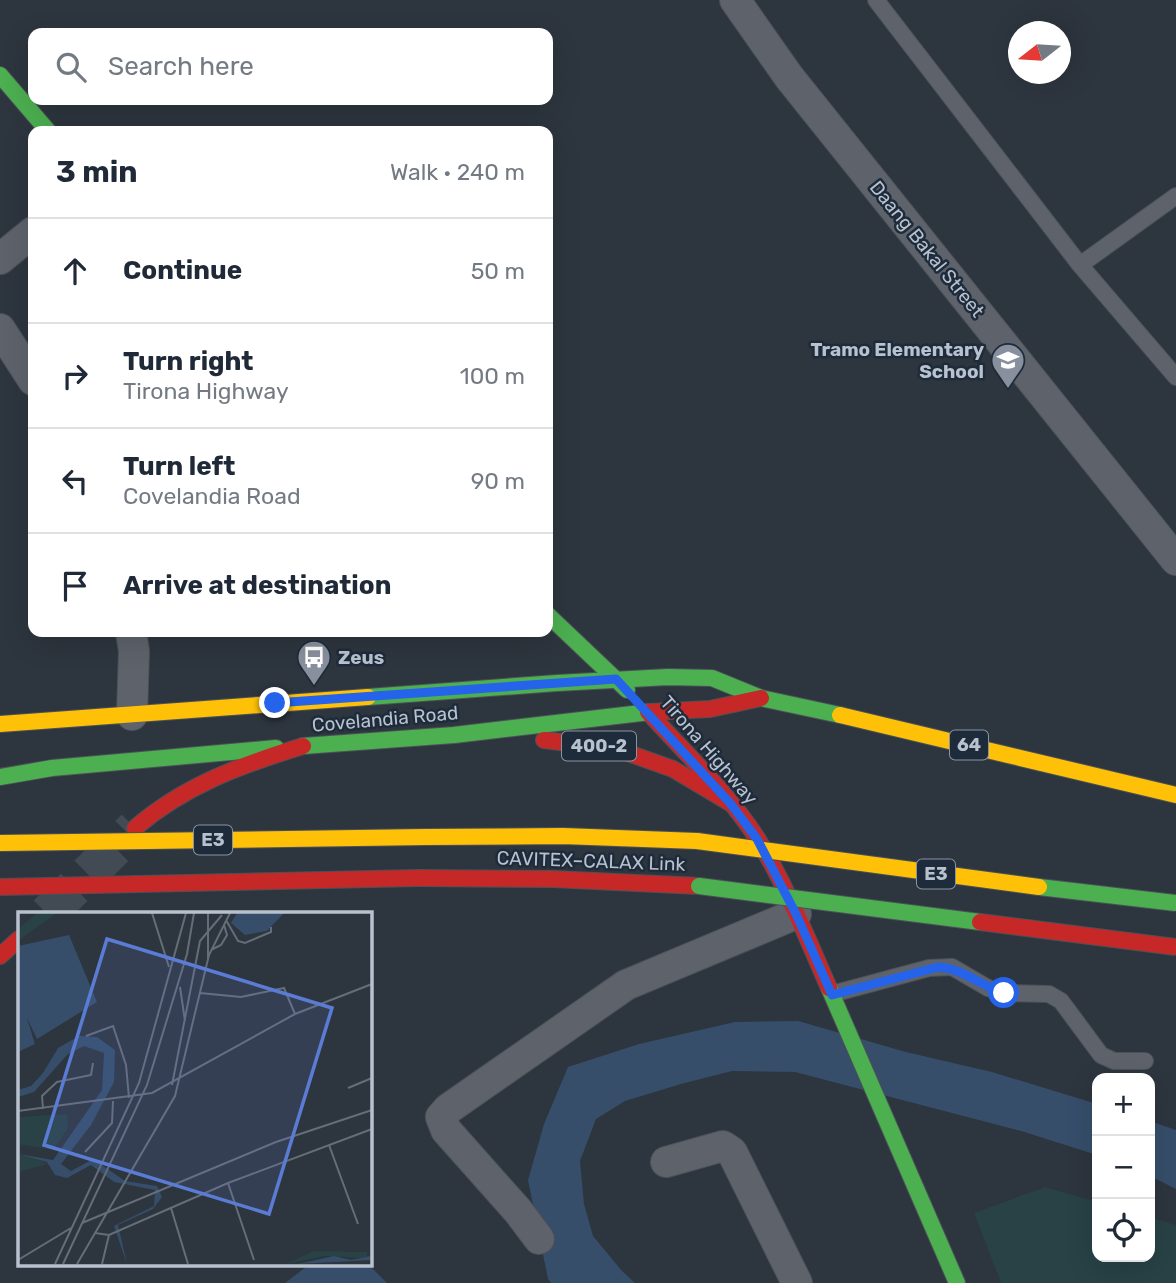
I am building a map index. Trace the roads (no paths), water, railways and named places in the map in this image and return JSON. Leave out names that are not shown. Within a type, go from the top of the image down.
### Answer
[{"type":"main road","points":[[0,75],[44,126]]},
{"type":"main road","name":"Tirona Highway","points":[[553,620],[648,712],[730,803],[757,839],[796,914],[835,1000],[957,1283]]},
{"type":"main road","name":"64","points":[[616,679],[712,678],[761,698],[1176,795]]},
{"type":"main road","name":"Covelandia Road","points":[[0,724],[616,679]]},
{"type":"main road","name":"64","points":[[648,712],[710,709],[761,698]]},
{"type":"main road","name":"Covelandia Road","points":[[0,777],[52,768],[454,735],[648,712]]},
{"type":"main road","name":"400-2","points":[[454,735],[574,742],[617,749],[673,769],[730,803]]},
{"type":"main road","points":[[135,828],[169,799],[190,787],[231,769],[303,746]]},
{"type":"main road","name":"CAVITEX–CALAX Link","points":[[0,843],[563,836],[697,841],[1005,883],[1176,903]]},
{"type":"main road","name":"CAVITEX–CALAX Link","points":[[0,887],[418,878],[553,878],[699,886],[1176,947]]},
{"type":"main road","points":[[0,956],[18,940]]},
{"type":"street","name":"Daang Bakal Street","points":[[735,0],[789,77],[1176,561]]},
{"type":"street","points":[[0,260],[28,236]]},
{"type":"street","points":[[0,329],[28,372]]},
{"type":"street","points":[[132,637],[134,651],[132,715]]},
{"type":"street","points":[[539,1239],[518,1210],[446,1130],[441,1116],[448,1108],[626,985],[796,914]]},
{"type":"street","points":[[666,1161],[723,1146],[732,1152],[797,1283]]},
{"type":"lane","points":[[876,0],[1080,265],[1176,377]]},
{"type":"lane","points":[[1080,265],[1176,196]]},
{"type":"lane","points":[[835,1000],[929,968],[952,967],[988,988],[1004,993],[1049,994],[1061,1001],[1078,1020],[1101,1055],[1114,1061],[1145,1061]]},
{"type":"water","points":[[798,1021],[906,1052],[992,1072],[1092,1102],[1092,1153],[1021,1131],[795,1072],[732,1071],[625,1101],[596,1119],[580,1161],[584,1204],[593,1236],[635,1283],[551,1283],[528,1180],[544,1124],[568,1067],[639,1044],[735,1022]]},
{"type":"water","points":[[1155,1123],[1176,1130],[1176,1189],[1155,1178]]},
{"type":"water","points":[[307,1266],[370,1266],[387,1283],[285,1283]]},
{"type":"tunnel","points":[[49,912],[135,828]]},
{"type":"place","name":"Tramo Elementary School","points":[[1008,390]]},
{"type":"place","name":"Zeus","points":[[314,687]]}]
